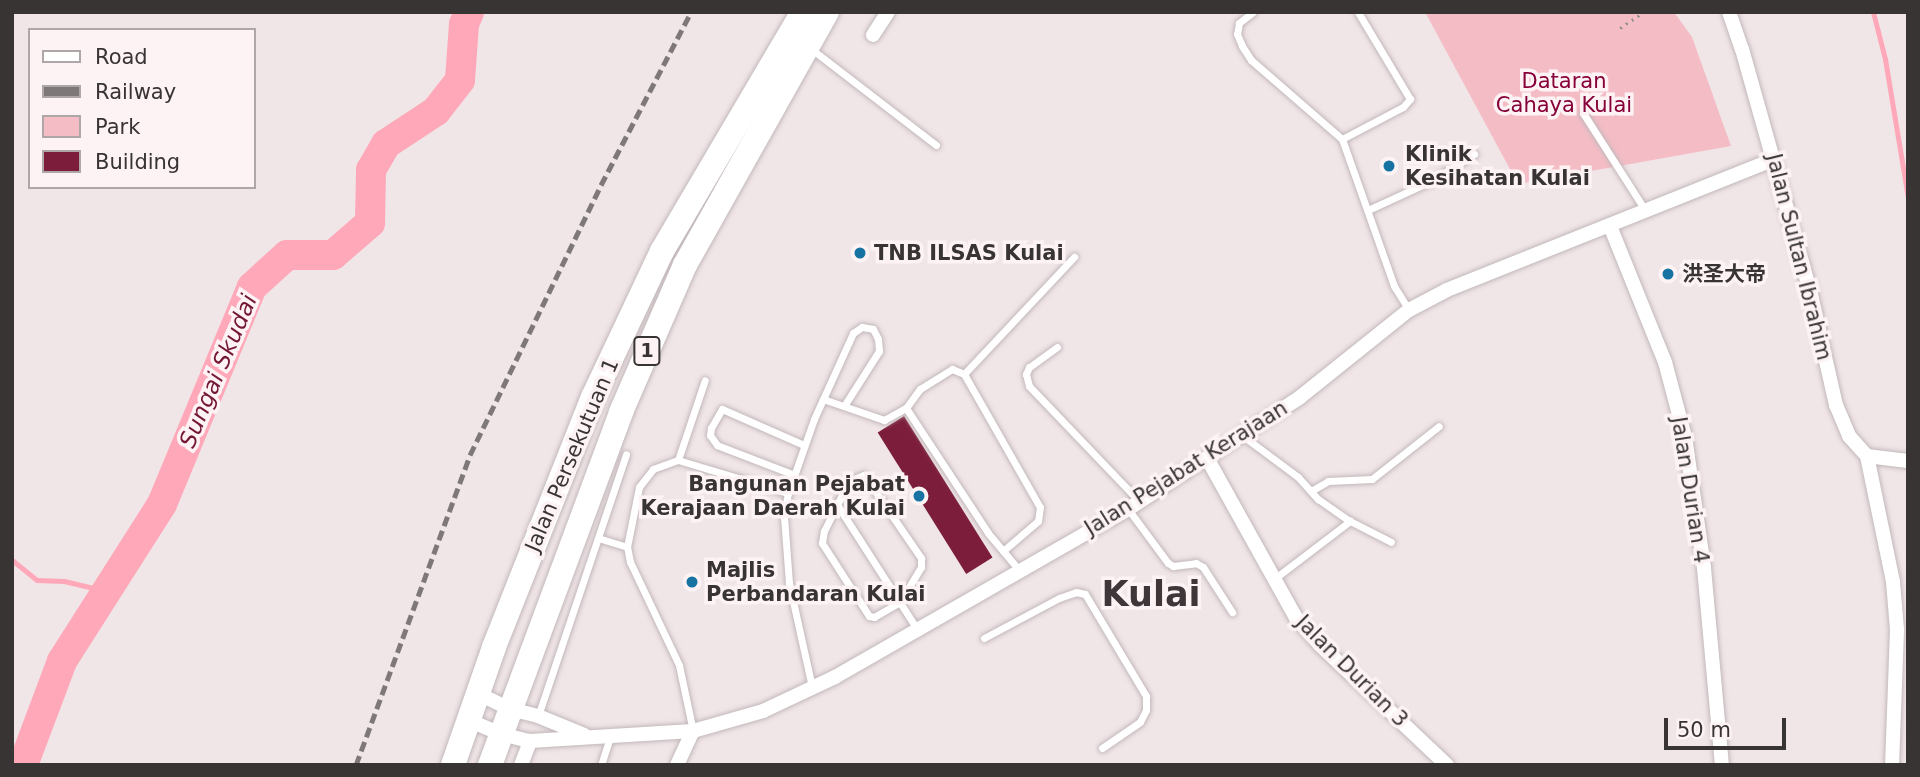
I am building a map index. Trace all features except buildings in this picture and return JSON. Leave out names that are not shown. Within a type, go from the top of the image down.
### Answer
[{"type":"highway","name":"Jalan Persekutuan 1","points":[[453,765],[477,693],[593,397],[662,251],[803,12]]},
{"type":"highway","name":"Jalan Persekutuan 1","points":[[490,765],[621,412],[685,265],[827,12]]},
{"type":"street","points":[[873,35],[888,12]]},
{"type":"street","name":"Jalan Sultan Ibrahim","points":[[1729,12],[1774,159],[1811,295],[1836,405],[1849,436],[1867,456]]},
{"type":"street","name":"Jalan Pejabat Kerajaan","points":[[467,720],[500,734],[530,741],[693,731],[763,711],[812,688],[1133,505],[1299,398],[1409,310],[1458,286],[1774,159]]},
{"type":"street","name":"Jalan Durian 4","points":[[1610,226],[1661,351],[1685,437],[1703,568],[1722,765]]},
{"type":"street","points":[[1892,765],[1897,630],[1893,582],[1867,456],[1908,461]]},
{"type":"street","name":"Jalan Durian 3","points":[[1207,458],[1296,618],[1320,645],[1447,765]]},
{"type":"street","name":"Jalan Pejabat Kerajaan","points":[[477,693],[509,709],[538,716],[586,736]]},
{"type":"street","points":[[678,764],[693,731]]},
{"type":"street","points":[[521,765],[530,741]]},
{"type":"lane","points":[[1253,12],[1239,23],[1237,34],[1251,60],[1342,139],[1394,286],[1409,310]]},
{"type":"lane","points":[[1342,139],[1403,107],[1410,99],[1358,12]]},
{"type":"lane","points":[[807,46],[936,145]]},
{"type":"lane","points":[[1583,113],[1645,211]]},
{"type":"lane","points":[[1368,210],[1431,181],[1474,154]]},
{"type":"lane","points":[[964,374],[1074,257]]},
{"type":"lane","points":[[812,688],[789,583],[784,517],[788,493],[792,474],[853,333],[862,327],[873,329],[878,339],[879,351],[844,406]]},
{"type":"lane","points":[[1057,347],[1029,367],[1026,374],[1029,386],[1133,505],[1168,563],[1173,566],[1196,563],[1203,567],[1232,612]]},
{"type":"lane","points":[[823,399],[884,420],[906,408],[920,389],[952,369],[964,374],[1040,507],[1038,521],[1003,551]]},
{"type":"lane","points":[[678,460],[705,380]]},
{"type":"lane","points":[[906,408],[1003,551],[1019,570]]},
{"type":"lane","points":[[792,474],[717,445],[710,435],[711,428],[722,409],[804,445]]},
{"type":"lane","points":[[1311,491],[1328,481],[1371,479],[1439,426]]},
{"type":"lane","points":[[1243,436],[1298,477],[1311,491],[1350,521],[1391,542]]},
{"type":"lane","points":[[538,716],[626,454]]},
{"type":"lane","points":[[693,731],[679,666],[630,562],[627,547],[639,487],[653,469],[678,460],[788,493]]},
{"type":"lane","points":[[864,475],[919,551],[921,567],[900,602],[878,616],[869,616],[824,548],[822,538],[836,503],[849,481],[864,475]]},
{"type":"lane","points":[[836,503],[917,629]]},
{"type":"lane","points":[[1274,579],[1350,521]]},
{"type":"lane","points":[[598,538],[627,547]]},
{"type":"lane","points":[[984,639],[1059,598],[1076,592],[1085,594],[1146,696],[1146,710],[1140,722],[1102,748]]},
{"type":"lane","points":[[601,765],[610,737]]},
{"type":"path","points":[[1620,28],[1644,12]]},
{"type":"green space","name":"Dataran Cahaya Kulai","points":[[1425,12],[1674,12],[1692,37],[1731,146],[1518,184]]},
{"type":"waterway","name":"Sungai Skudai","points":[[23,765],[62,661],[162,504],[252,287],[287,255],[333,255],[370,223],[371,170],[386,144],[436,111],[460,80],[464,24],[469,12]]},
{"type":"waterway","points":[[1873,12],[1885,59],[1908,198]]},
{"type":"waterway","points":[[12,560],[37,580],[64,581],[106,591]]},
{"type":"railway","points":[[356,765],[470,455],[601,185],[691,12]]},
{"type":"place","name":"Klinik Kesihatan Kulai","points":[[1389,166]]},
{"type":"place","name":"TNB ILSAS Kulai","points":[[860,253]]},
{"type":"place","name":"洪圣大帝","points":[[1668,274]]},
{"type":"place","name":"Bangunan Pejabat Kerajaan Daerah Kulai","points":[[919,496]]},
{"type":"place","name":"Majlis Perbandaran Kulai","points":[[692,582]]},
{"type":"district","name":"Kulai","points":[[1151,594]]}]
